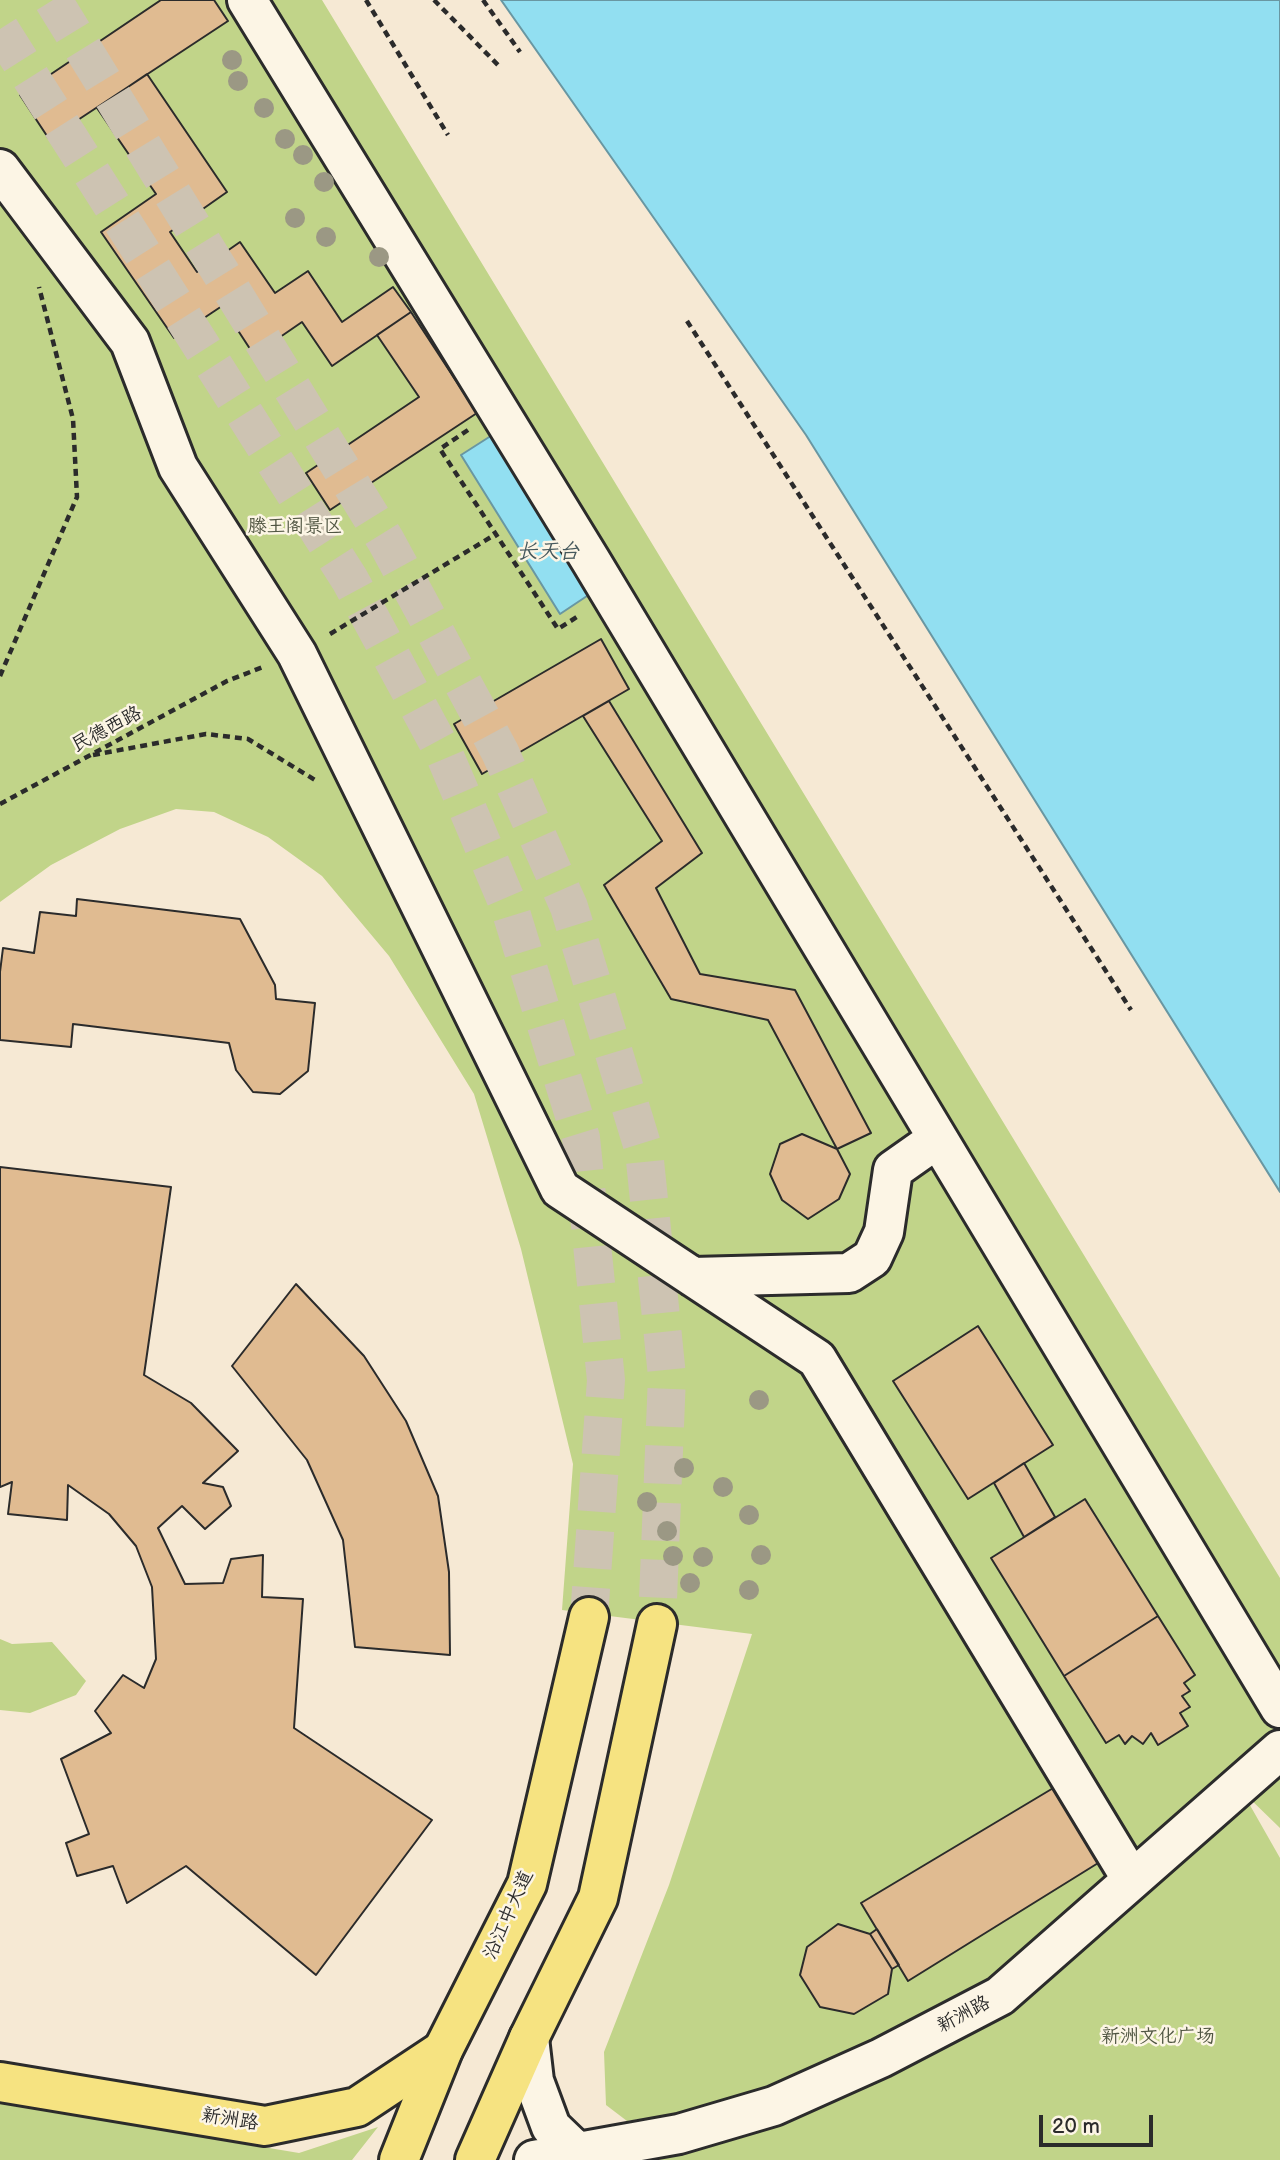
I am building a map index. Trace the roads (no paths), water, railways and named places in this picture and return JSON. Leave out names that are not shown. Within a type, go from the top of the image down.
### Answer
[{"type":"main road","name":"沿江中大道","points":[[399,2160],[443,2050],[527,1884],[589,1617]]},
{"type":"main road","points":[[475,2160],[529,2038],[597,1898],[657,1624]]},
{"type":"main road","name":"新洲路","points":[[0,2082],[265,2126],[357,2107],[443,2050]]},
{"type":"street","points":[[247,0],[591,561],[1280,1708]]},
{"type":"street","points":[[0,169],[130,342],[178,467],[297,654],[560,1189],[817,1359],[1132,1880]]},
{"type":"street","points":[[693,1277],[849,1273],[872,1258],[884,1232],[893,1170],[937,1139]]},
{"type":"street","name":"新洲路","points":[[534,2160],[678,2134],[774,2106],[881,2058],[1000,1996],[1280,1750]]},
{"type":"street","points":[[529,2038],[534,2081],[551,2127],[577,2152]]},
{"type":"water","points":[[501,0],[1280,0],[1280,1192],[806,435]]},
{"type":"water","name":"长天台","points":[[497,432],[596,590],[560,614],[461,455]]},
{"type":"tunnel","points":[[53,0],[386,541],[500,752],[569,907],[644,1151],[667,1376],[657,1624]]},
{"type":"tunnel","points":[[0,29],[350,580],[445,756],[510,909],[581,1138],[606,1380],[589,1617]]},
{"type":"park label","name":"滕王阁景区","points":[[295,527]]},
{"type":"park label","name":"新洲文化广场","points":[[1158,2037]]}]
